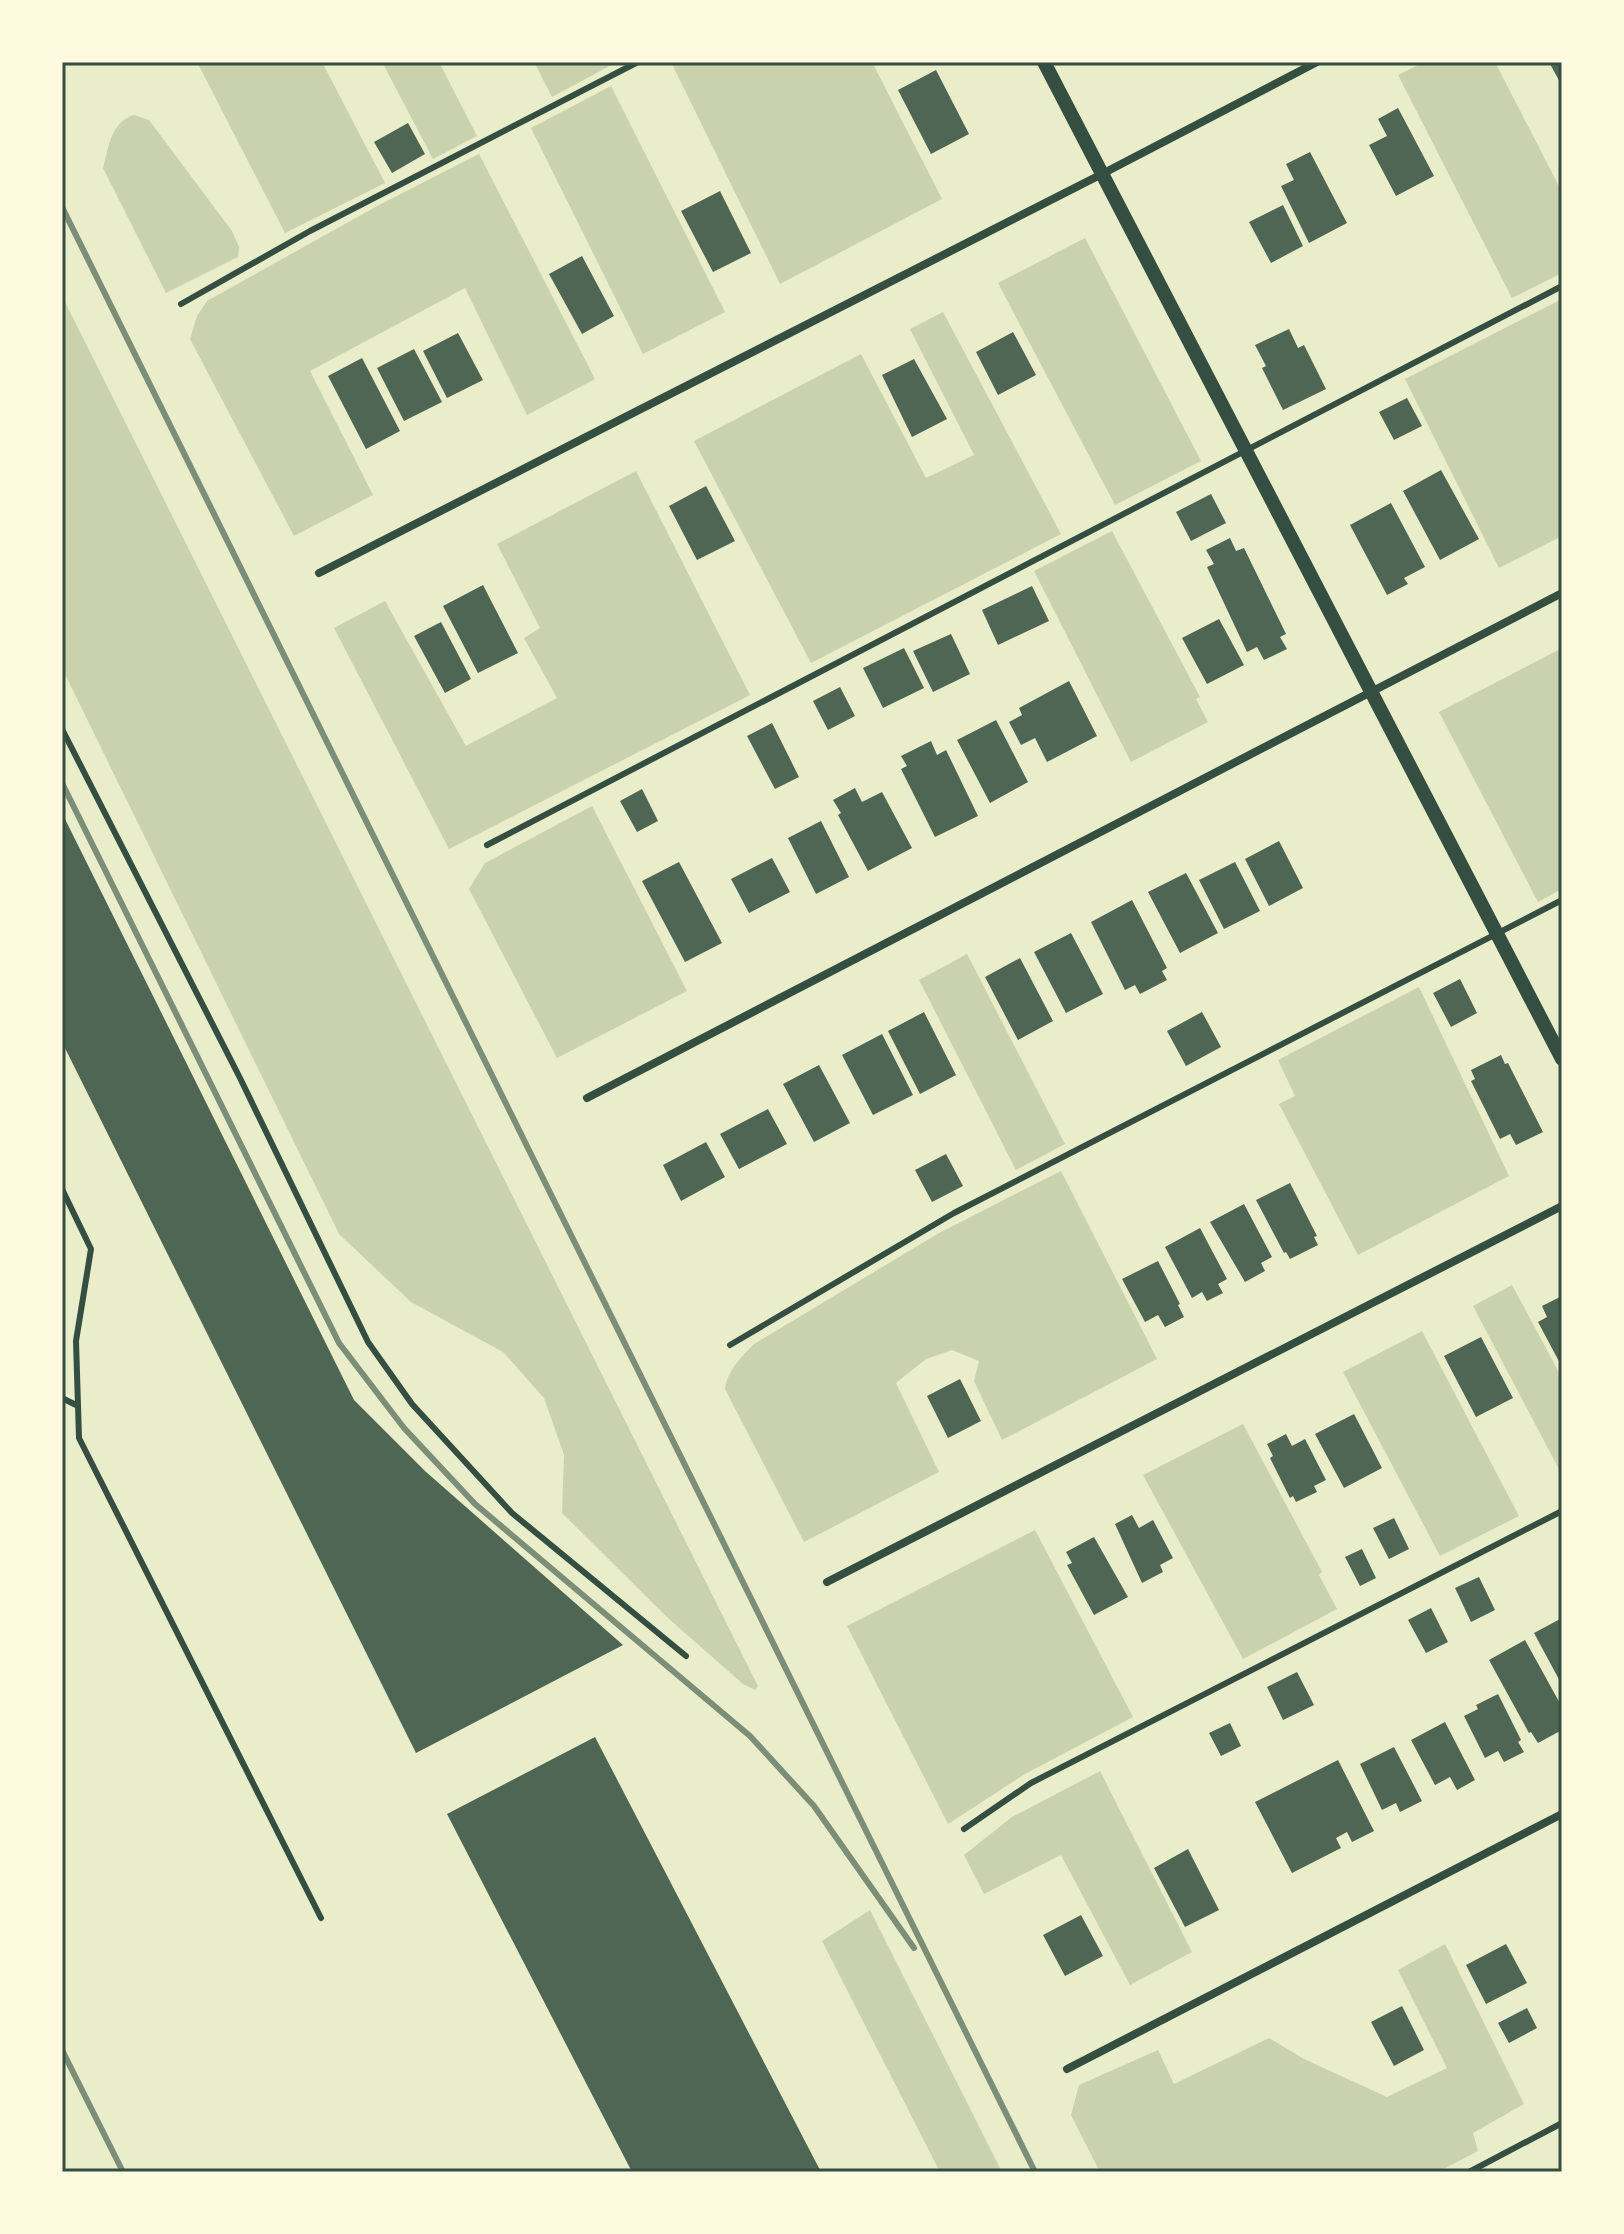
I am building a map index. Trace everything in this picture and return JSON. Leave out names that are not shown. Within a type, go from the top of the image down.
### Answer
[{"type":"street","points":[[1044,62],[1562,1059]]},
{"type":"street","points":[[319,573],[1317,62]]},
{"type":"street","points":[[587,1098],[1562,593]]},
{"type":"street","points":[[827,1582],[1562,1206]]},
{"type":"street","points":[[1067,2069],[1562,1814]]},
{"type":"lane","points":[[181,304],[310,231],[638,62]]},
{"type":"lane","points":[[487,845],[1562,286]]},
{"type":"lane","points":[[62,729],[240,1078],[368,1342],[412,1404],[512,1513],[686,1656]]},
{"type":"lane","points":[[730,1345],[954,1213],[1562,900]]},
{"type":"lane","points":[[62,1189],[91,1249],[76,1341],[79,1438],[321,1918]]},
{"type":"lane","points":[[62,1398],[78,1406]]},
{"type":"lane","points":[[964,1829],[1031,1783],[1562,1511]]},
{"type":"lane","points":[[1469,2172],[1562,2123]]},
{"type":"green space","points":[[197,62],[322,62],[385,183],[285,233]]},
{"type":"green space","points":[[382,62],[439,62],[477,136],[433,159]]},
{"type":"green space","points":[[534,62],[617,62],[552,97]]},
{"type":"green space","points":[[671,62],[872,62],[942,199],[780,284]]},
{"type":"green space","points":[[1424,62],[1495,62],[1562,192],[1562,273],[1512,298],[1398,75]]},
{"type":"green space","points":[[611,86],[725,312],[643,354],[531,128]]},
{"type":"green space","points":[[134,115],[149,120],[232,231],[239,247],[238,257],[166,293],[103,168],[116,129],[126,118]]},
{"type":"green space","points":[[479,154],[595,379],[527,415],[465,288],[310,371],[373,495],[294,536],[190,339],[197,316],[207,301],[379,205]]},
{"type":"green space","points":[[1085,238],[1201,461],[1115,505],[998,283]]},
{"type":"green space","points":[[62,296],[758,1686],[755,1690],[743,1684],[669,1619],[562,1513],[564,1455],[544,1398],[503,1352],[411,1302],[339,1234],[62,668]]},
{"type":"green space","points":[[1562,299],[1562,536],[1499,568],[1405,379]]},
{"type":"green space","points":[[943,312],[1061,534],[811,663],[694,441],[861,354],[926,478],[974,455],[910,329]]},
{"type":"green space","points":[[636,471],[750,695],[449,849],[334,628],[385,601],[466,746],[557,698],[524,638],[540,628],[497,544]]},
{"type":"green space","points":[[1112,531],[1200,697],[1196,699],[1208,722],[1131,762],[1034,571]]},
{"type":"green space","points":[[1562,648],[1562,889],[1538,902],[1439,712]]},
{"type":"green space","points":[[592,806],[687,991],[557,1058],[469,889],[485,863]]},
{"type":"green space","points":[[967,954],[1065,1144],[1016,1170],[919,980]]},
{"type":"green space","points":[[1419,987],[1509,1176],[1358,1255],[1279,1104],[1295,1096],[1278,1060]]},
{"type":"green space","points":[[1061,1171],[1157,1359],[1002,1440],[974,1381],[979,1361],[952,1350],[926,1359],[896,1383],[939,1472],[804,1542],[725,1389],[736,1364],[754,1344],[939,1233]]},
{"type":"green space","points":[[1512,1285],[1562,1378],[1562,1475],[1473,1306]]},
{"type":"green space","points":[[1422,1331],[1519,1516],[1440,1556],[1343,1372]]},
{"type":"green space","points":[[1243,1424],[1322,1572],[1319,1575],[1337,1609],[1243,1659],[1143,1475]]},
{"type":"green space","points":[[1035,1530],[1133,1717],[1025,1774],[948,1824],[847,1626]]},
{"type":"green space","points":[[1100,1771],[1192,1952],[1130,1985],[1061,1855],[984,1894],[964,1855],[1012,1817]]},
{"type":"green space","points":[[870,1910],[1002,2172],[940,2172],[822,1941]]},
{"type":"green space","points":[[1445,1944],[1524,2104],[1473,2133],[1478,2151],[1438,2172],[1100,2172],[1071,2115],[1079,2085],[1158,2050],[1174,2084],[1269,2038],[1304,2059],[1387,2097],[1447,2068],[1398,1970]]},
{"type":"building","points":[[1549,62],[1562,62],[1562,86]]},
{"type":"building","points":[[936,70],[969,134],[931,154],[898,90]]},
{"type":"building","points":[[1398,108],[1434,176],[1396,196],[1369,145],[1387,136],[1378,119]]},
{"type":"building","points":[[408,123],[425,154],[392,173],[374,142]]},
{"type":"building","points":[[1310,152],[1347,223],[1309,243],[1281,186],[1294,180],[1286,164]]},
{"type":"building","points":[[720,191],[751,253],[713,272],[681,211]]},
{"type":"building","points":[[1283,205],[1303,246],[1271,263],[1249,222]]},
{"type":"building","points":[[582,256],[614,316],[582,334],[549,274]]},
{"type":"building","points":[[1289,329],[1298,348],[1304,345],[1326,389],[1283,410],[1262,368],[1266,366],[1255,345]]},
{"type":"building","points":[[1013,332],[1036,375],[998,395],[976,352]]},
{"type":"building","points":[[458,333],[483,380],[447,398],[423,351]]},
{"type":"building","points":[[414,349],[442,402],[404,421],[377,368]]},
{"type":"building","points":[[362,358],[400,431],[366,449],[328,376]]},
{"type":"building","points":[[914,359],[947,419],[912,437],[882,375]]},
{"type":"building","points":[[1407,398],[1422,426],[1394,440],[1379,412]]},
{"type":"building","points":[[1441,470],[1479,539],[1440,560],[1403,491]]},
{"type":"building","points":[[706,486],[735,541],[697,560],[669,506]]},
{"type":"building","points":[[1211,494],[1226,523],[1191,541],[1176,512]]},
{"type":"building","points":[[1391,503],[1425,567],[1404,578],[1408,584],[1387,595],[1350,525]]},
{"type":"building","points":[[1230,538],[1236,551],[1244,548],[1286,634],[1280,637],[1287,649],[1264,660],[1257,647],[1247,652],[1207,567],[1214,564],[1206,550]]},
{"type":"building","points":[[483,585],[518,653],[478,673],[443,606]]},
{"type":"building","points":[[1032,586],[1049,621],[998,645],[982,610]]},
{"type":"building","points":[[1219,619],[1244,665],[1207,684],[1182,638]]},
{"type":"building","points":[[441,622],[471,679],[445,693],[414,636]]},
{"type":"building","points":[[951,634],[970,674],[933,692],[913,651]]},
{"type":"building","points":[[904,648],[924,688],[883,708],[863,668]]},
{"type":"building","points":[[1069,681],[1097,736],[1047,762],[1035,738],[1021,745],[1009,722],[1022,715],[1019,708]]},
{"type":"building","points":[[840,687],[855,716],[828,730],[813,701]]},
{"type":"building","points":[[996,720],[1028,782],[990,803],[957,740]]},
{"type":"building","points":[[772,723],[799,777],[775,789],[747,736]]},
{"type":"building","points":[[931,741],[937,755],[946,750],[978,816],[935,837],[901,769],[907,766],[901,756]]},
{"type":"building","points":[[855,788],[862,802],[882,792],[912,848],[868,871],[833,800]]},
{"type":"building","points":[[642,789],[658,821],[637,832],[620,801]]},
{"type":"building","points":[[62,813],[354,1400],[425,1471],[623,1645],[416,1753],[62,1042]]},
{"type":"building","points":[[821,821],[849,877],[816,894],[788,838]]},
{"type":"building","points":[[1279,841],[1303,888],[1269,906],[1245,859]]},
{"type":"building","points":[[772,858],[790,892],[749,913],[731,879]]},
{"type":"building","points":[[679,862],[722,943],[685,962],[642,881]]},
{"type":"building","points":[[1235,862],[1260,911],[1224,929],[1199,880]]},
{"type":"building","points":[[1186,873],[1218,933],[1180,953],[1148,892]]},
{"type":"building","points":[[1132,900],[1167,968],[1162,971],[1167,980],[1140,994],[1135,985],[1125,990],[1091,922]]},
{"type":"building","points":[[1071,933],[1103,994],[1066,1013],[1034,952]]},
{"type":"building","points":[[1020,958],[1053,1021],[1018,1040],[985,977]]},
{"type":"building","points":[[1460,979],[1477,1013],[1451,1027],[1433,993]]},
{"type":"building","points":[[924,1012],[956,1075],[920,1094],[888,1031]]},
{"type":"building","points":[[1202,1012],[1221,1047],[1186,1066],[1167,1031]]},
{"type":"building","points":[[882,1034],[913,1095],[873,1115],[842,1055]]},
{"type":"building","points":[[1501,1055],[1543,1132],[1516,1145],[1510,1134],[1500,1139],[1471,1081],[1475,1079],[1471,1070]]},
{"type":"building","points":[[819,1065],[850,1123],[814,1142],[783,1084]]},
{"type":"building","points":[[768,1109],[787,1144],[739,1169],[720,1134]]},
{"type":"building","points":[[706,1142],[725,1177],[681,1201],[663,1165]]},
{"type":"building","points":[[946,1154],[963,1186],[932,1202],[915,1170]]},
{"type":"building","points":[[1290,1183],[1317,1236],[1314,1237],[1318,1245],[1290,1259],[1256,1200]]},
{"type":"building","points":[[1244,1204],[1272,1257],[1261,1263],[1265,1271],[1245,1282],[1210,1222]]},
{"type":"building","points":[[1200,1228],[1227,1279],[1218,1284],[1223,1293],[1207,1301],[1202,1292],[1192,1298],[1165,1247]]},
{"type":"building","points":[[1158,1261],[1184,1317],[1165,1327],[1158,1315],[1145,1322],[1122,1279]]},
{"type":"building","points":[[1562,1296],[1562,1367],[1538,1322],[1547,1317],[1542,1306]]},
{"type":"building","points":[[1481,1337],[1513,1398],[1476,1417],[1444,1356]]},
{"type":"building","points":[[960,1379],[981,1421],[948,1438],[927,1396]]},
{"type":"building","points":[[1354,1414],[1382,1468],[1344,1488],[1315,1434]]},
{"type":"building","points":[[1286,1434],[1292,1446],[1305,1439],[1326,1480],[1314,1486],[1317,1492],[1296,1502],[1293,1496],[1290,1498],[1270,1458],[1273,1456],[1267,1444]]},
{"type":"building","points":[[1132,1515],[1139,1528],[1153,1520],[1173,1558],[1160,1565],[1163,1572],[1142,1583],[1115,1524]]},
{"type":"building","points":[[1394,1518],[1409,1549],[1389,1559],[1373,1528]]},
{"type":"building","points":[[1094,1537],[1128,1597],[1094,1615],[1067,1565],[1072,1563],[1066,1552]]},
{"type":"building","points":[[1362,1549],[1376,1578],[1360,1586],[1345,1557]]},
{"type":"building","points":[[1479,1577],[1495,1610],[1471,1622],[1455,1588]]},
{"type":"building","points":[[1431,1608],[1448,1642],[1426,1653],[1408,1620]]},
{"type":"building","points":[[1562,1618],[1562,1685],[1534,1633]]},
{"type":"building","points":[[1525,1640],[1562,1707],[1562,1730],[1538,1743],[1529,1733],[1489,1660]]},
{"type":"building","points":[[1297,1672],[1314,1705],[1283,1720],[1267,1687]]},
{"type":"building","points":[[1498,1694],[1524,1752],[1504,1762],[1498,1751],[1485,1758],[1464,1716],[1478,1709],[1476,1705]]},
{"type":"building","points":[[1445,1722],[1475,1780],[1457,1790],[1450,1777],[1435,1785],[1411,1740]]},
{"type":"building","points":[[1230,1723],[1241,1746],[1221,1756],[1209,1733]]},
{"type":"building","points":[[595,1737],[821,2172],[632,2172],[447,1814]]},
{"type":"building","points":[[1394,1747],[1422,1801],[1400,1812],[1396,1803],[1382,1810],[1360,1764]]},
{"type":"building","points":[[1338,1760],[1374,1831],[1352,1842],[1347,1832],[1336,1838],[1341,1848],[1292,1873],[1255,1802]]},
{"type":"building","points":[[1188,1849],[1219,1910],[1185,1927],[1154,1868]]},
{"type":"building","points":[[1081,1915],[1103,1956],[1065,1976],[1043,1935]]},
{"type":"building","points":[[1506,1944],[1527,1983],[1486,2004],[1466,1965]]},
{"type":"building","points":[[1402,2006],[1424,2050],[1394,2066],[1371,2022]]},
{"type":"building","points":[[1527,2008],[1537,2028],[1509,2043],[1498,2023]]},
{"type":"railway","points":[[62,207],[1035,2172]]},
{"type":"railway","points":[[62,783],[339,1343],[404,1428],[475,1504],[750,1736],[814,1806],[914,1948]]},
{"type":"railway","points":[[62,2050],[123,2172]]}]
